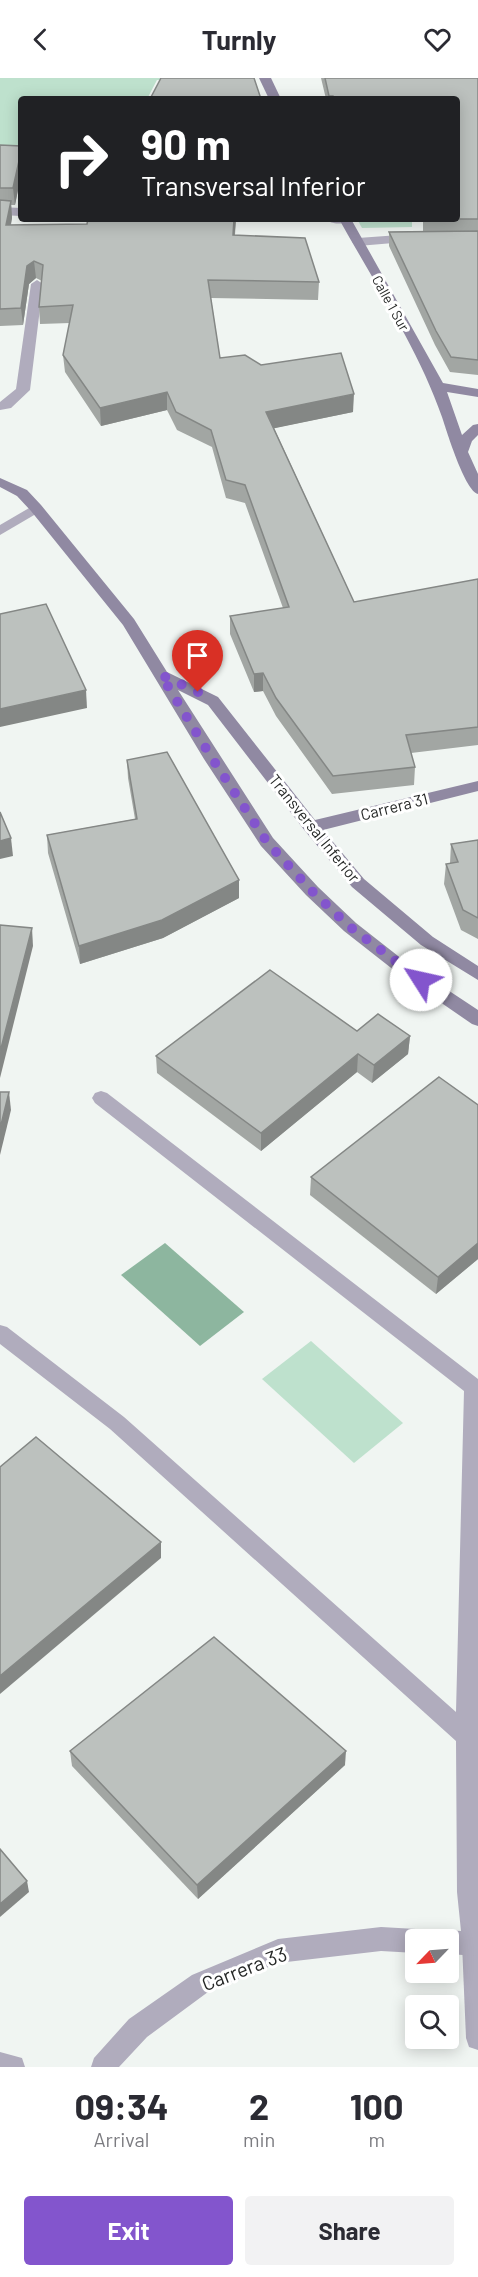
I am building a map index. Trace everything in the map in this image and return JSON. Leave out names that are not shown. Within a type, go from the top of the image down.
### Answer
[{"type":"main road","points":[[265,78],[274,96]]},
{"type":"main road","name":"Calle 1 Sur","points":[[347,222],[438,386],[460,452],[478,490]]},
{"type":"main road","points":[[438,386],[478,393]]},
{"type":"main road","points":[[460,452],[466,439],[478,428]]},
{"type":"main road","points":[[0,482],[22,494],[36,508],[129,622],[210,755],[267,842],[350,927],[401,967],[478,1019]]},
{"type":"main road","name":"Transversal Inferior","points":[[161,675],[213,701],[311,827],[358,883],[427,941],[478,974]]},
{"type":"main road","name":"Carrera 31","points":[[311,827],[478,786]]},
{"type":"street","points":[[0,211],[18,212]]},
{"type":"street","points":[[357,242],[426,238]]},
{"type":"street","points":[[0,406],[6,405],[23,390],[37,284]]},
{"type":"street","points":[[0,531],[36,508]]},
{"type":"street","points":[[101,1098],[474,1387],[467,1736],[469,1892],[476,1944],[478,2038]]},
{"type":"street","points":[[0,1333],[117,1423],[467,1736]]},
{"type":"street","name":"Carrera 33","points":[[103,2067],[138,2028],[200,1983],[278,1951],[381,1939],[405,1940]]},
{"type":"street","points":[[459,1943],[476,1944]]},
{"type":"street","points":[[0,2064],[13,2067]]},
{"type":"shaded area","points":[[0,78],[243,78],[252,88],[157,80],[149,96],[18,96],[18,147],[0,146]]},
{"type":"shaded area","points":[[359,222],[412,222],[412,227],[362,228]]},
{"type":"shaded area","points":[[165,1243],[244,1312],[200,1346],[121,1275]]},
{"type":"shaded area","points":[[311,1341],[403,1423],[354,1463],[262,1379]]},
{"type":"building","points":[[161,78],[254,78],[260,96],[152,96]]},
{"type":"building","points":[[325,78],[478,78],[478,219],[460,219],[460,96],[329,96]]},
{"type":"building","points":[[0,145],[18,146],[18,166],[13,188],[0,188]]},
{"type":"building","points":[[0,200],[11,201],[6,225],[87,224],[87,222],[234,222],[233,235],[305,238],[319,282],[208,280],[220,358],[245,355],[261,365],[341,353],[354,394],[266,412],[354,602],[478,579],[478,727],[406,735],[415,767],[333,776],[276,698],[263,673],[254,674],[230,616],[289,607],[245,485],[226,480],[211,430],[176,412],[167,392],[100,408],[63,355],[73,305],[39,307],[43,265],[34,261],[27,266],[21,308],[0,309]]},
{"type":"building","points":[[478,231],[478,360],[451,357],[436,331],[389,232]]},
{"type":"building","points":[[46,604],[86,690],[0,709],[0,614]]},
{"type":"building","points":[[167,752],[239,880],[162,920],[79,946],[47,835],[137,819],[127,760]]},
{"type":"building","points":[[0,812],[11,838],[0,841]]},
{"type":"building","points":[[478,840],[478,918],[463,910],[446,864],[458,862],[451,844]]},
{"type":"building","points":[[0,925],[32,928],[0,1052]]},
{"type":"building","points":[[270,970],[357,1031],[378,1014],[410,1036],[374,1065],[358,1054],[261,1133],[156,1056]]},
{"type":"building","points":[[439,1077],[478,1105],[478,1243],[438,1277],[311,1177]]},
{"type":"building","points":[[0,1092],[9,1092],[0,1129]]},
{"type":"building","points":[[36,1437],[161,1542],[0,1676],[0,1467]]},
{"type":"building","points":[[214,1637],[346,1751],[197,1885],[70,1751]]},
{"type":"building","points":[[0,1849],[27,1881],[0,1904]]},
{"type":"route","points":[[198,692],[161,675],[267,842],[312,891],[350,927],[421,980]]}]
